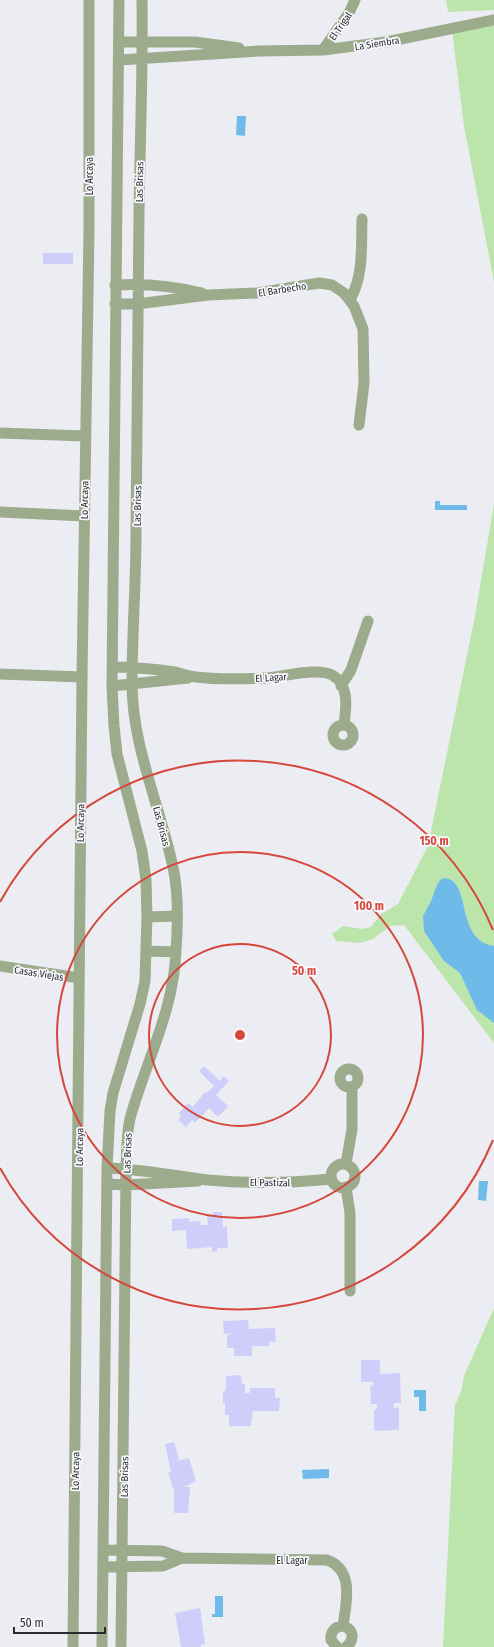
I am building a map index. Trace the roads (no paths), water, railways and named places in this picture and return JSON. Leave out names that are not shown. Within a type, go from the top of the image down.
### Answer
[{"type":"street","name":"Lo Arcaya","points":[[73,1647],[82,678],[89,222],[89,0]]},
{"type":"street","name":"Las Brisas","points":[[102,1647],[108,1168],[112,1099],[119,1069],[140,1004],[146,973],[148,917],[146,880],[142,851],[117,754],[112,686],[114,285],[119,0]]},
{"type":"street","name":"Las Brisas","points":[[121,1647],[126,1168],[130,1118],[150,1057],[164,1022],[173,982],[177,916],[174,870],[141,752],[136,726],[132,684],[136,536],[137,284],[142,0]]},
{"type":"street","name":"El Trigal","points":[[323,50],[350,13],[356,0]]},
{"type":"street","name":"La Siembra","points":[[119,60],[259,51],[323,50],[386,42],[494,20]]},
{"type":"street","name":"La Siembra","points":[[119,42],[194,42],[259,51]]},
{"type":"street","points":[[350,300],[356,289],[360,273],[362,219]]},
{"type":"street","name":"El Barbecho","points":[[114,304],[137,304],[208,295],[258,293],[325,283],[338,288],[350,300],[357,312],[363,329],[364,383],[359,425]]},
{"type":"street","name":"El Barbecho","points":[[114,285],[137,284],[182,288],[208,295]]},
{"type":"street","points":[[0,433],[85,436]]},
{"type":"street","points":[[0,512],[84,516]]},
{"type":"street","points":[[344,725],[346,700],[342,686],[351,670],[368,620]]},
{"type":"street","points":[[112,667],[175,672],[195,677]]},
{"type":"street","name":"El Lagar","points":[[195,677],[255,678],[318,672],[333,676],[342,686]]},
{"type":"street","points":[[0,674],[82,678]]},
{"type":"street","points":[[112,686],[195,677]]},
{"type":"street","points":[[148,917],[177,916]]},
{"type":"street","points":[[147,951],[176,952]]},
{"type":"street","name":"Casas Viejas","points":[[0,966],[79,978]]},
{"type":"street","points":[[346,1164],[352,1129],[352,1087]]},
{"type":"street","points":[[346,1164],[352,1168],[355,1176],[352,1183],[346,1187],[335,1186],[331,1179],[331,1172],[335,1166],[346,1164]]},
{"type":"street","points":[[108,1168],[126,1168],[208,1180]]},
{"type":"street","name":"El Pastizal","points":[[208,1180],[298,1183],[331,1179]]},
{"type":"street","points":[[108,1184],[126,1185],[183,1183],[208,1180]]},
{"type":"street","points":[[346,1187],[350,1213],[350,1292]]},
{"type":"street","points":[[103,1550],[162,1551],[182,1558]]},
{"type":"street","points":[[103,1567],[163,1566],[182,1558]]},
{"type":"street","name":"El Lagar","points":[[182,1558],[330,1561],[341,1570],[346,1580],[348,1592],[343,1626]]},
{"type":"street","points":[[337,1647],[331,1640],[331,1633],[335,1628],[343,1626],[349,1629],[352,1635],[351,1642],[346,1647]]},
{"type":"water","points":[[237,116],[246,116],[245,136],[236,135]]},
{"type":"water","points":[[435,501],[440,501],[440,505],[467,505],[467,510],[435,510]]},
{"type":"water","points":[[444,878],[453,881],[458,889],[473,933],[482,941],[494,946],[494,1023],[477,1010],[460,973],[444,961],[424,931],[423,916],[437,885],[440,880]]},
{"type":"water","points":[[479,1181],[488,1181],[486,1201],[478,1200]]},
{"type":"water","points":[[414,1390],[426,1390],[426,1411],[419,1411],[419,1397],[414,1397]]},
{"type":"water","points":[[329,1469],[329,1478],[303,1479],[302,1470]]},
{"type":"water","points":[[215,1596],[223,1596],[223,1617],[212,1617],[212,1614],[215,1614]]}]
